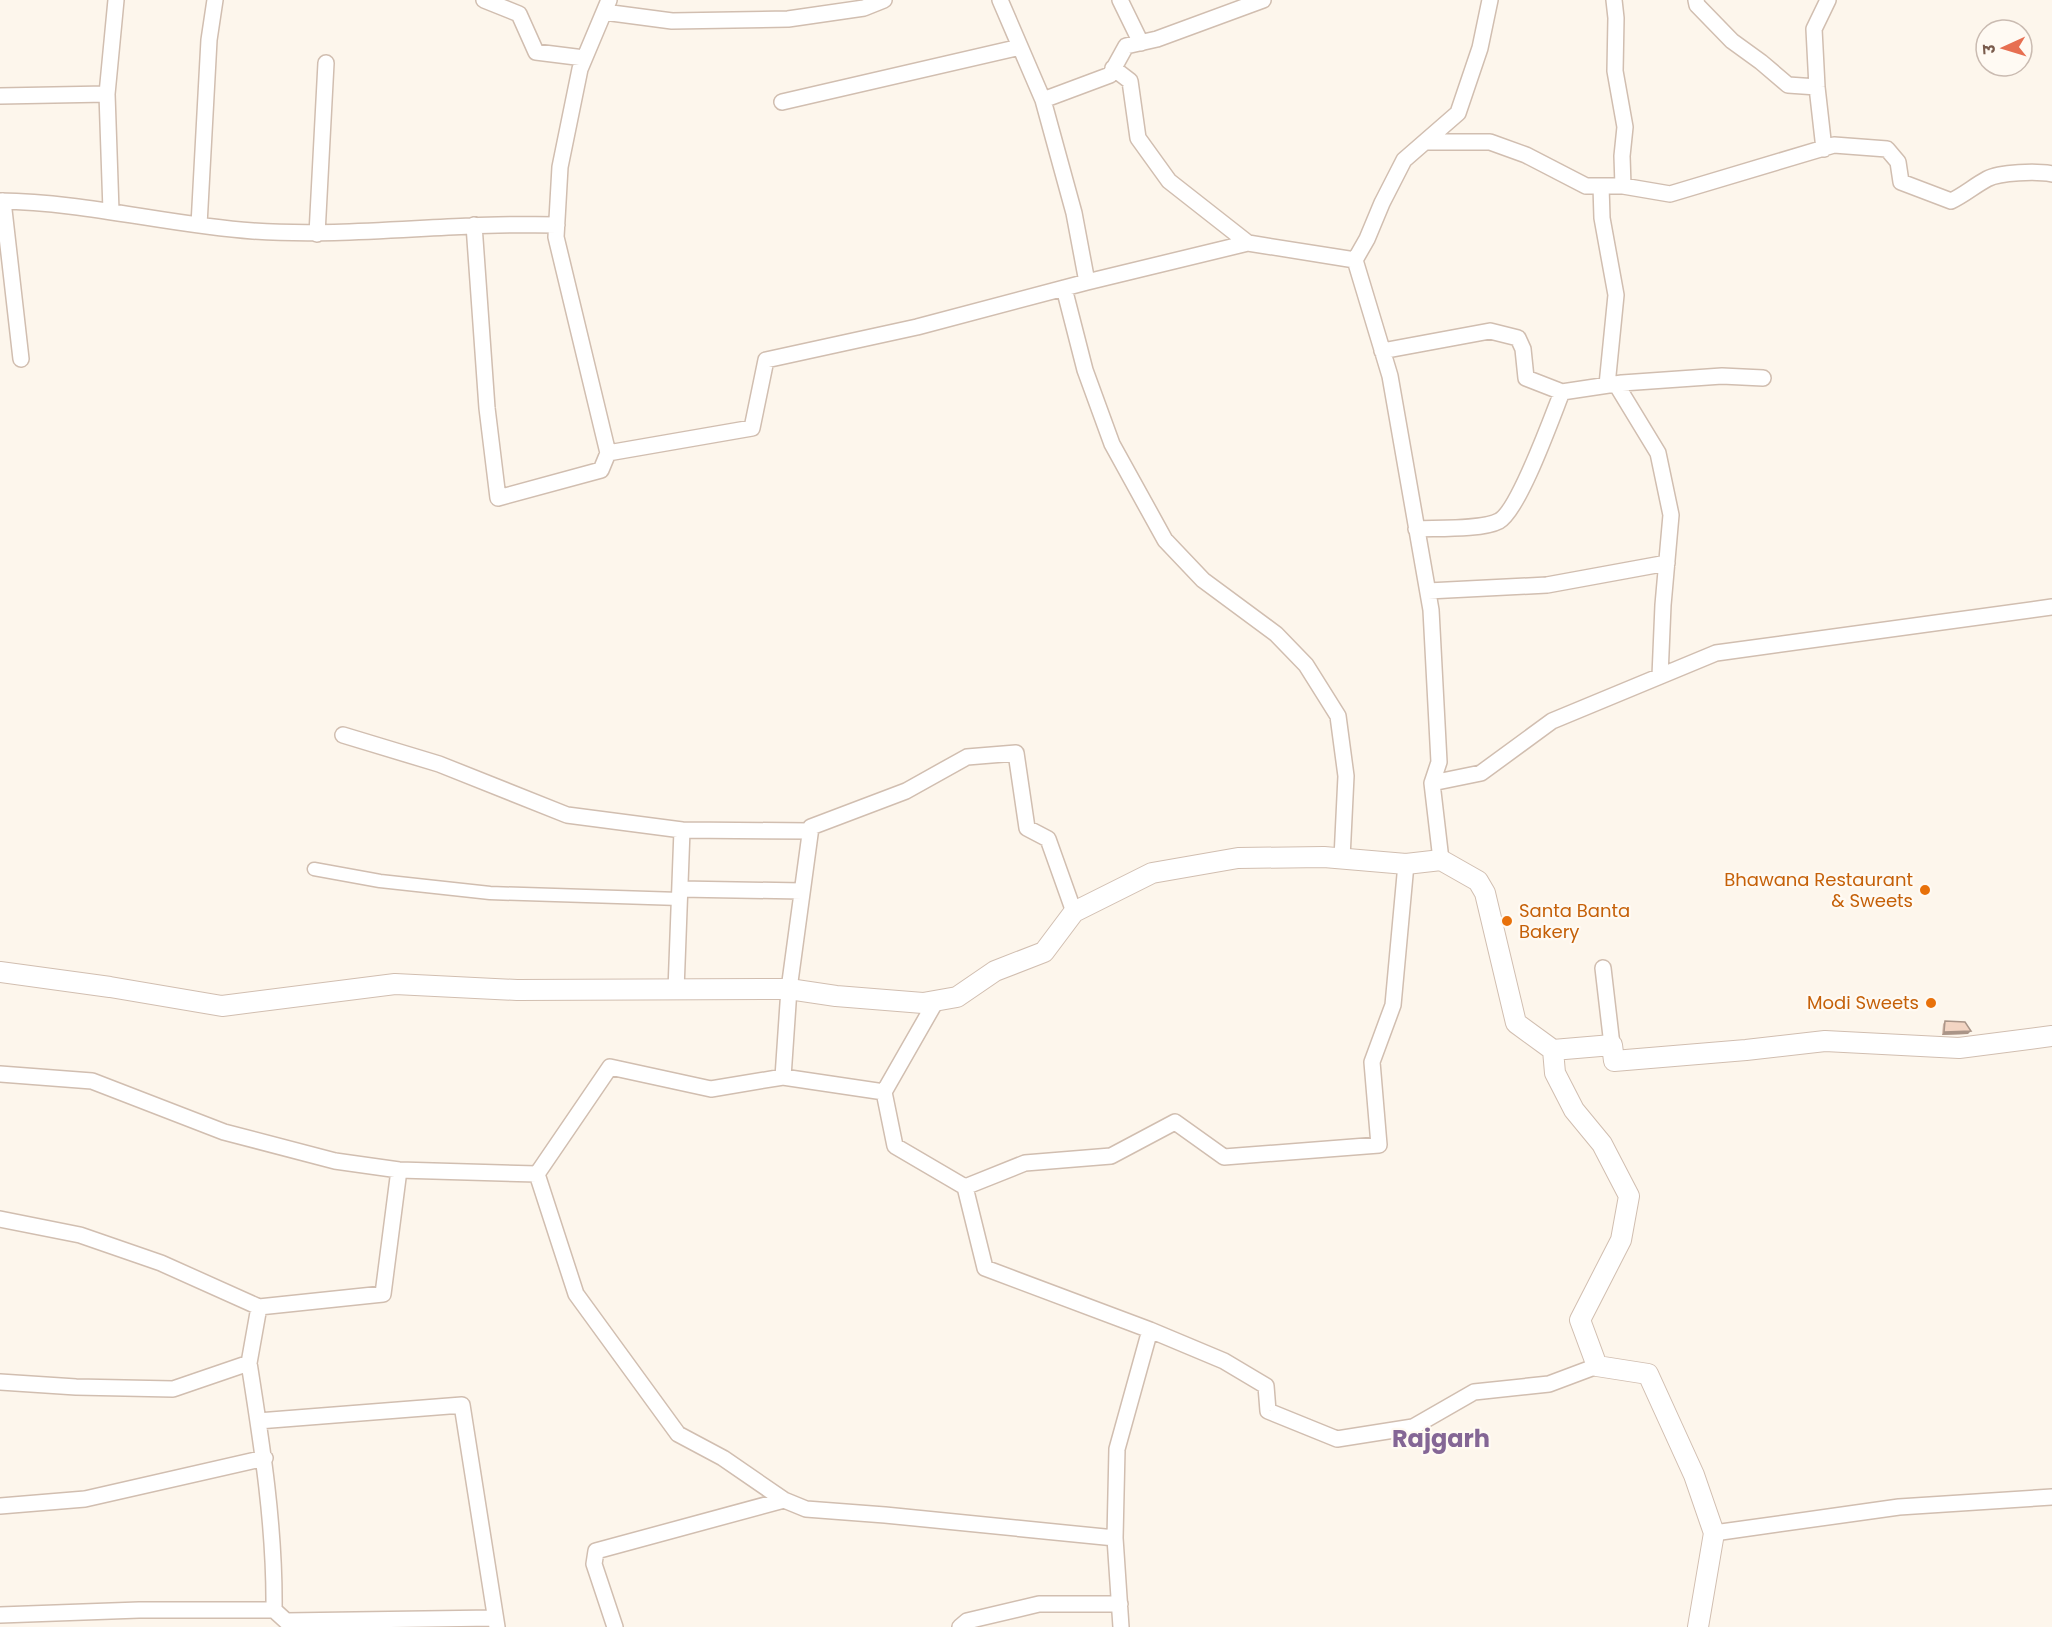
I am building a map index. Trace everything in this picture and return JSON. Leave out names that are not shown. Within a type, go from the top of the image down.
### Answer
[{"type":"street","points":[[111,211],[107,94],[116,0]]},
{"type":"street","points":[[199,225],[209,40],[215,0]]},
{"type":"street","points":[[484,0],[519,14],[536,52],[584,58]]},
{"type":"street","points":[[474,225],[487,408],[498,498],[601,470],[608,453],[556,237],[560,167],[580,69],[606,6],[672,21],[788,19],[864,8],[884,0]]},
{"type":"street","points":[[999,0],[1043,100],[1074,213],[1087,282]]},
{"type":"street","points":[[1120,0],[1141,43]]},
{"type":"street","points":[[1043,100],[1110,75],[1126,45],[1157,39],[1263,0]]},
{"type":"street","points":[[1441,860],[1432,783],[1439,762],[1431,610],[1390,376],[1354,260],[1367,239],[1404,160],[1458,113],[1480,48],[1490,0]]},
{"type":"street","points":[[1614,0],[1615,70],[1625,127],[1622,156],[1623,186]]},
{"type":"street","points":[[1696,0],[1697,5],[1732,41],[1788,85],[1817,87]]},
{"type":"street","points":[[1824,148],[1817,87],[1814,29],[1828,0]]},
{"type":"street","points":[[782,102],[1020,47]]},
{"type":"street","points":[[317,234],[326,63]]},
{"type":"street","points":[[1113,68],[1130,81],[1138,138],[1168,182],[1248,243]]},
{"type":"street","points":[[0,96],[107,94]]},
{"type":"street","points":[[1425,142],[1490,142],[1526,155],[1586,186],[1623,186],[1670,194],[1834,145],[1887,149],[1898,162],[1901,182],[1951,201],[1967,194],[1989,178],[2035,171],[2052,174]]},
{"type":"street","points":[[1601,186],[1602,218],[1616,295],[1611,385],[1658,453],[1671,515],[1660,676]]},
{"type":"street","points":[[21,359],[2,201],[22,201],[111,211],[251,231],[317,234],[474,225],[557,225]]},
{"type":"street","points":[[608,453],[752,428],[766,360],[916,327],[1248,243],[1354,260]]},
{"type":"street","points":[[1064,288],[1085,370],[1112,444],[1165,540],[1203,580],[1276,634],[1306,665],[1338,716],[1346,776],[1342,858]]},
{"type":"street","points":[[0,317],[16,316]]},
{"type":"street","points":[[1382,351],[1490,331],[1518,338],[1523,349],[1526,378],[1562,392],[1611,385],[1722,376],[1763,378]]},
{"type":"street","points":[[1416,529],[1481,525],[1500,520],[1516,501],[1562,392]]},
{"type":"street","points":[[1428,591],[1548,585],[1667,563]]},
{"type":"street","points":[[1432,783],[1481,773],[1552,721],[1716,653],[2052,607]]},
{"type":"street","points":[[343,735],[438,764],[567,815],[682,830],[810,831]]},
{"type":"street","points":[[783,1077],[789,989],[810,827],[906,791],[967,757],[1016,753],[1027,828],[1048,839],[1074,912]]},
{"type":"street","points":[[676,990],[682,830]]},
{"type":"street","points":[[0,972],[110,987],[222,1006],[395,984],[517,990],[789,989],[836,996],[923,1003],[957,997],[995,971],[1044,952],[1074,912],[1152,873],[1238,858],[1342,858],[1406,864],[1441,860],[1478,881],[1485,894],[1516,1023],[1553,1050],[1612,1046]]},
{"type":"street","points":[[965,1187],[1025,1163],[1111,1156],[1175,1122],[1224,1157],[1379,1145],[1372,1062],[1393,1005],[1406,864]]},
{"type":"street","points":[[314,869],[380,881],[490,893],[680,894],[802,891]]},
{"type":"street","points":[[1603,968],[1614,1061],[1825,1041],[1959,1048],[2052,1036]]},
{"type":"street","points":[[936,1001],[884,1092],[895,1146],[965,1187],[985,1268],[1150,1330],[1224,1361],[1266,1386],[1268,1412],[1336,1438],[1413,1427],[1474,1392],[1549,1384],[1597,1366],[1648,1374],[1694,1475],[1714,1533],[1698,1627]]},
{"type":"street","points":[[1553,1050],[1554,1073],[1574,1110],[1602,1143],[1629,1196],[1621,1240],[1581,1320],[1597,1366]]},
{"type":"street","points":[[537,1174],[610,1067],[711,1089],[783,1077],[884,1092]]},
{"type":"street","points":[[0,1074],[92,1081],[224,1132],[335,1161],[399,1170],[537,1174]]},
{"type":"street","points":[[0,1220],[80,1235],[151,1259],[259,1307],[383,1294],[399,1170]]},
{"type":"street","points":[[537,1174],[576,1294],[678,1434],[723,1458],[784,1500],[806,1509],[1115,1538]]},
{"type":"street","points":[[259,1307],[249,1363],[265,1458],[274,1573],[274,1610]]},
{"type":"street","points":[[1121,1627],[1115,1538],[1117,1449],[1150,1330]]},
{"type":"street","points":[[0,1382],[76,1387],[173,1389],[249,1363]]},
{"type":"street","points":[[0,1615],[138,1610],[274,1610],[286,1621],[496,1622],[462,1404],[258,1421]]},
{"type":"street","points":[[0,1506],[85,1499],[265,1458]]},
{"type":"street","points":[[1714,1533],[1899,1507],[2052,1497]]},
{"type":"street","points":[[615,1627],[594,1564],[596,1551],[784,1500]]},
{"type":"street","points":[[960,1627],[967,1621],[1040,1604],[1120,1604]]},
{"type":"building","points":[[1945,1021],[1965,1022],[1971,1031],[1944,1032]]},
{"type":"place","name":"Bhawana Restaurant & Sweets","points":[[1925,890]]},
{"type":"place","name":"Santa Banta Bakery","points":[[1507,921]]},
{"type":"place","name":"Modi Sweets","points":[[1931,1003]]},
{"type":"district","name":"Rajgarh","points":[[1441,1439]]}]
